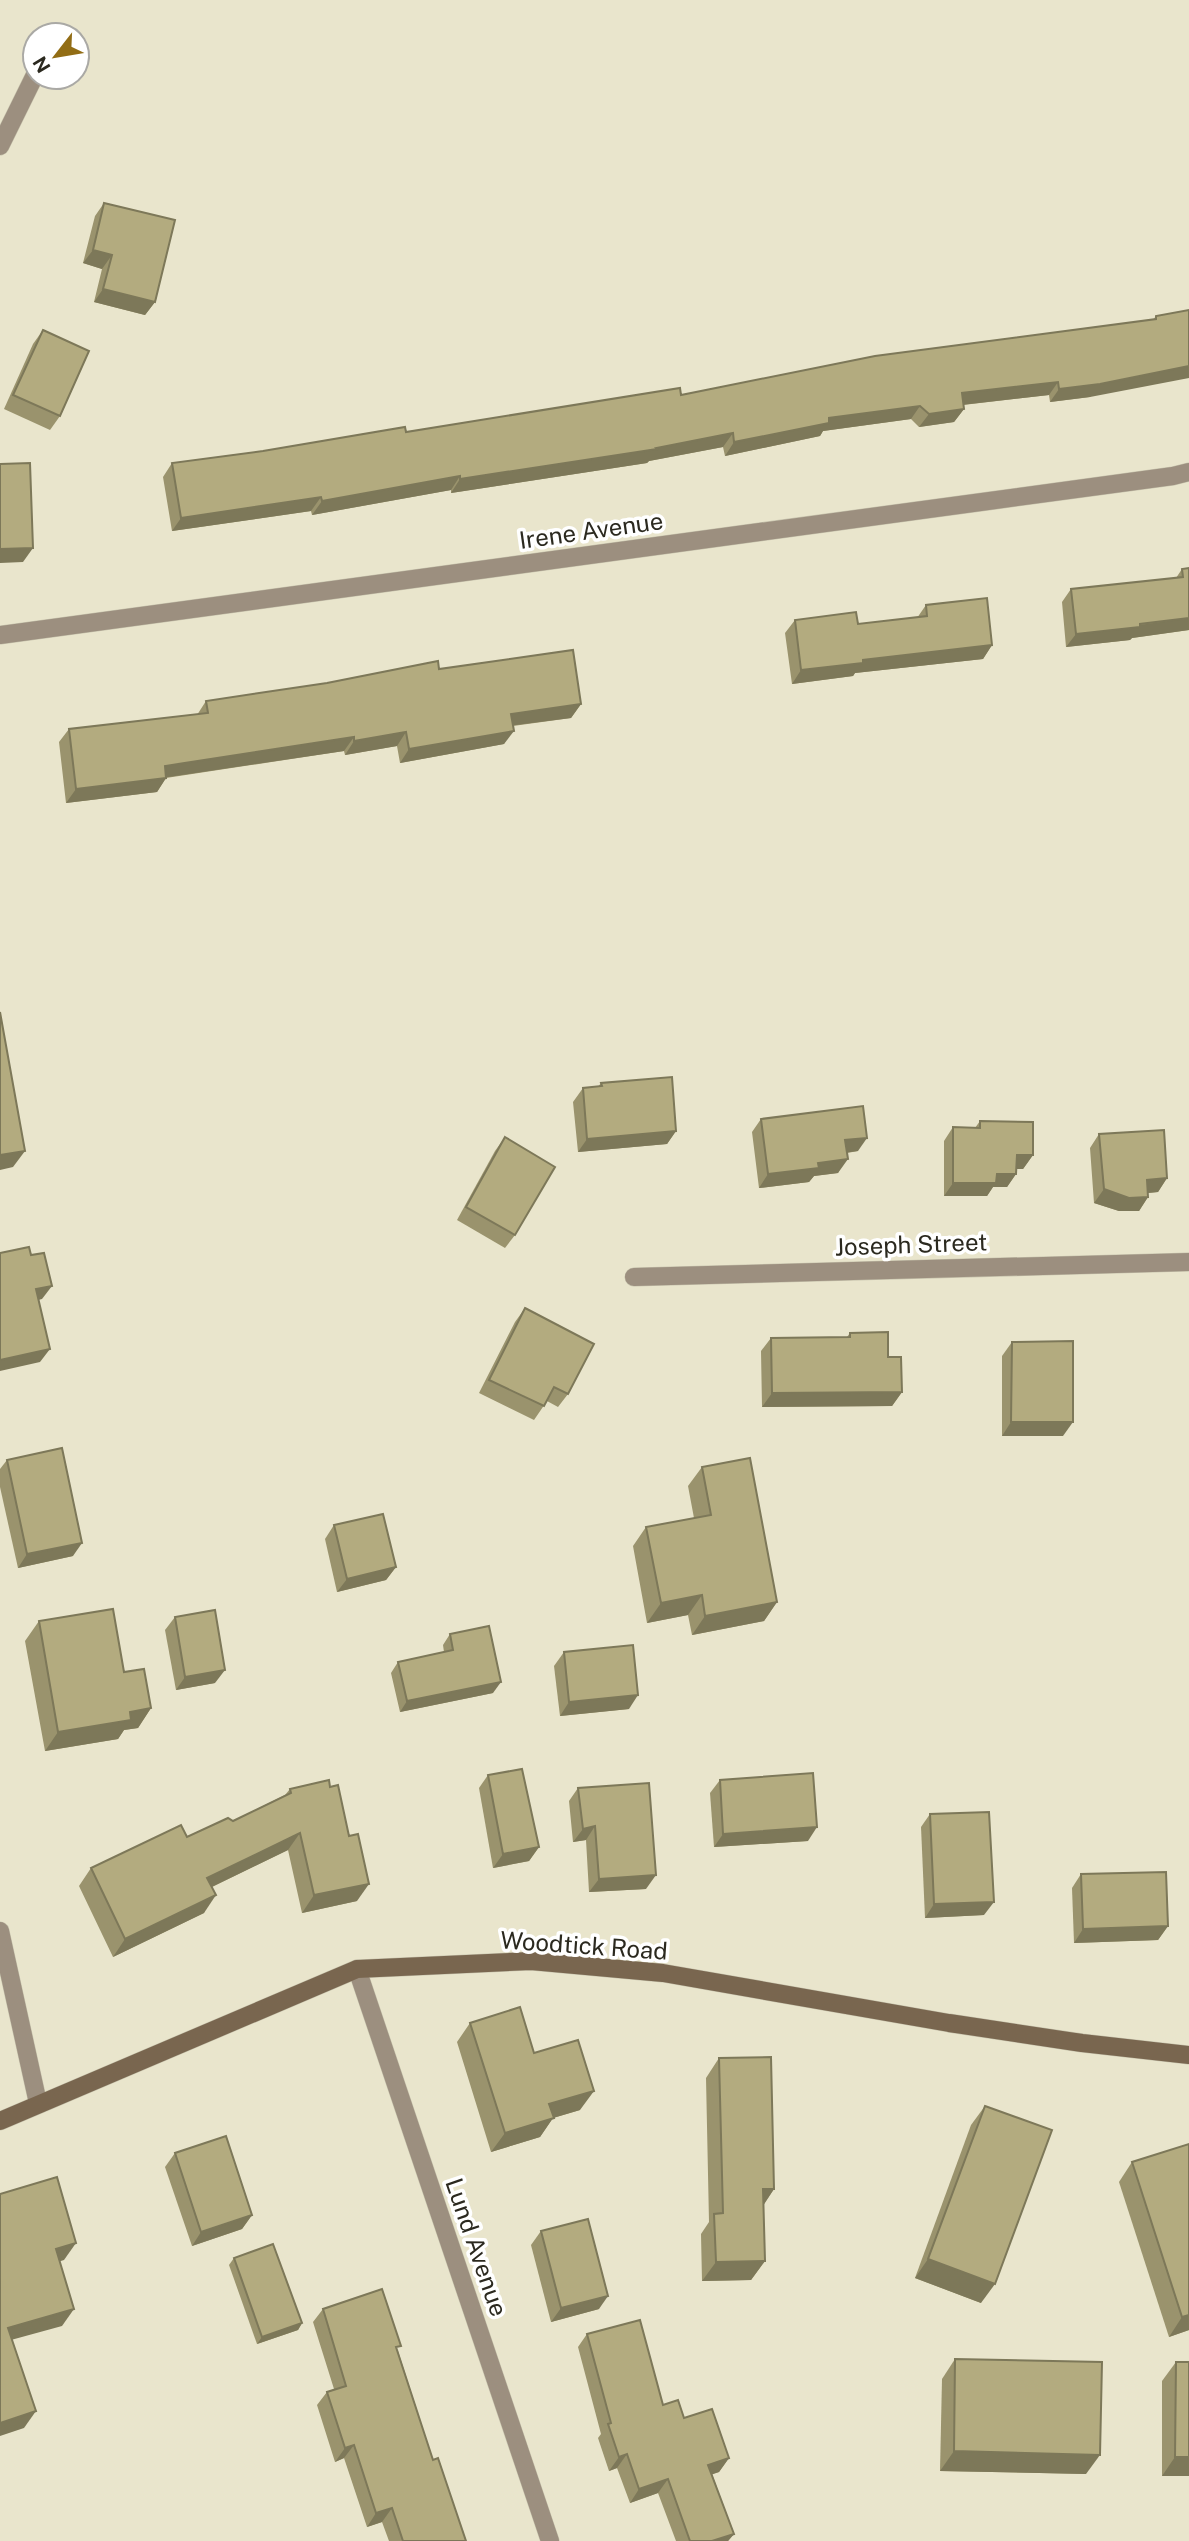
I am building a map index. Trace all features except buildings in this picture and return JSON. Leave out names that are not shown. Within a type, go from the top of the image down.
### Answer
[{"type":"main road","name":"Woodtick Road","points":[[0,2120],[357,1969],[531,1961],[663,1973],[949,2023],[1082,2043],[1189,2055]]},
{"type":"street","points":[[0,146],[27,91]]},
{"type":"street","name":"Irene Avenue","points":[[0,635],[1189,472]]},
{"type":"street","name":"Joseph Street","points":[[634,1278],[1189,1262]]},
{"type":"street","points":[[0,1931],[38,2103]]},
{"type":"street","name":"Lund Avenue","points":[[357,1969],[550,2541]]}]
